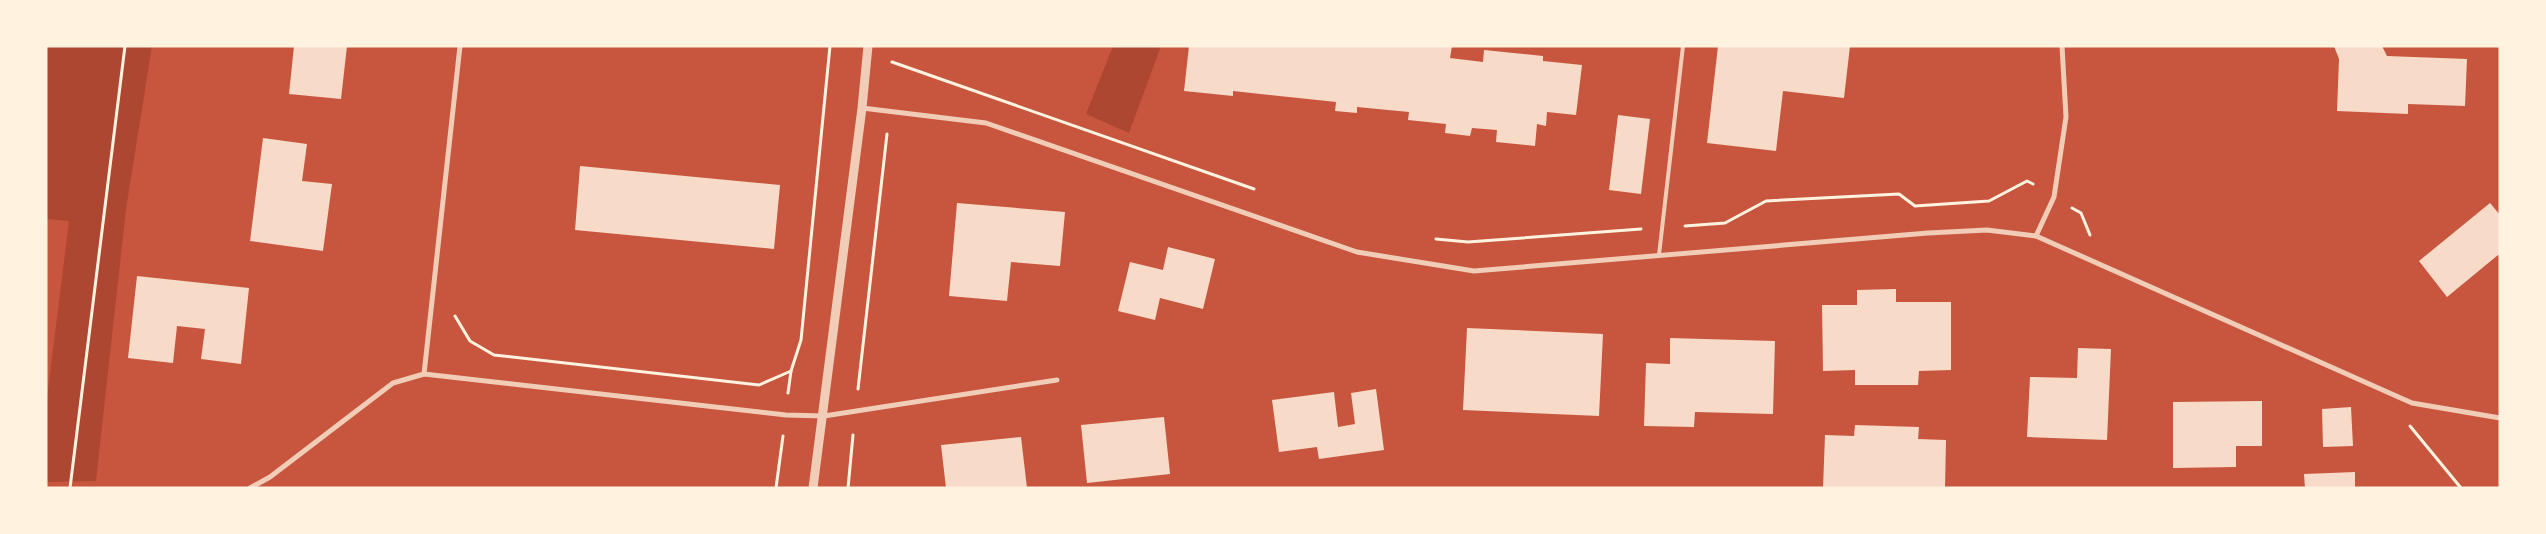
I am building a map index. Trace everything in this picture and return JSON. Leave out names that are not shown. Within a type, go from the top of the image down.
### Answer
[{"type":"street","points":[[424,374],[460,46]]},
{"type":"street","points":[[813,488],[824,416],[868,46]]},
{"type":"street","points":[[2036,236],[2054,197],[2066,117],[2062,46]]},
{"type":"street","points":[[862,108],[986,123],[1357,252],[1474,271],[1928,233],[1987,230],[2036,236],[2412,403],[2500,418]]},
{"type":"street","points":[[250,488],[270,477],[392,383],[424,374],[786,415],[824,416],[1057,380]]},
{"type":"lane","points":[[1659,255],[1683,46]]},
{"type":"path","points":[[70,488],[125,46]]},
{"type":"path","points":[[776,488],[791,371],[801,340],[830,46]]},
{"type":"path","points":[[848,488],[889,110],[892,54]]},
{"type":"path","points":[[892,62],[1255,190]]},
{"type":"path","points":[[1431,239],[1468,242],[1725,223],[1766,201],[1899,194],[1915,206],[1989,201],[2027,181],[2081,213],[2092,240]]},
{"type":"path","points":[[434,292],[448,300],[456,321],[470,341],[494,356],[759,385],[791,371]]},
{"type":"path","points":[[2412,403],[2407,423],[2461,488]]},
{"type":"shaded area","points":[[46,46],[152,46],[126,209],[96,481],[46,482],[46,406],[69,221],[46,219]]},
{"type":"shaded area","points":[[1113,46],[1161,46],[1129,133],[1086,114]]},
{"type":"building","points":[[294,46],[347,46],[341,99],[289,94]]},
{"type":"building","points":[[1189,46],[1452,46],[1450,58],[1483,62],[1484,50],[1543,56],[1543,61],[1582,65],[1576,115],[1547,112],[1546,126],[1537,124],[1535,146],[1496,142],[1497,130],[1472,128],[1470,136],[1445,133],[1446,124],[1408,120],[1409,112],[1357,107],[1357,113],[1335,111],[1336,102],[1233,91],[1233,96],[1184,91]]},
{"type":"building","points":[[1718,46],[1850,46],[1844,98],[1783,91],[1776,151],[1707,143]]},
{"type":"building","points":[[2334,46],[2382,46],[2387,56],[2467,59],[2465,106],[2408,104],[2408,114],[2337,111],[2339,59]]},
{"type":"building","points":[[1618,115],[1650,119],[1641,194],[1609,190]]},
{"type":"building","points":[[263,138],[307,144],[302,181],[332,184],[323,251],[250,241]]},
{"type":"building","points":[[580,166],[780,185],[774,249],[575,230]]},
{"type":"building","points":[[957,203],[1065,212],[1060,266],[1011,262],[1007,301],[949,296]]},
{"type":"building","points":[[2490,203],[2500,215],[2500,257],[2498,255],[2447,297],[2419,261]]},
{"type":"building","points":[[1168,247],[1215,259],[1203,309],[1160,298],[1155,320],[1118,311],[1130,262],[1163,270]]},
{"type":"building","points":[[137,276],[249,288],[241,364],[201,359],[205,329],[177,326],[173,363],[128,358]]},
{"type":"building","points":[[1896,289],[1896,302],[1951,302],[1951,370],[1919,371],[1918,385],[1855,385],[1855,370],[1823,371],[1822,305],[1857,305],[1857,290]]},
{"type":"building","points":[[1467,328],[1603,334],[1599,416],[1463,410]]},
{"type":"building","points":[[1670,338],[1775,341],[1773,414],[1695,412],[1694,427],[1644,426],[1646,363],[1670,364]]},
{"type":"building","points":[[2078,348],[2111,349],[2107,440],[2027,437],[2030,377],[2077,378]]},
{"type":"building","points":[[1376,389],[1384,450],[1319,459],[1317,447],[1279,452],[1272,400],[1334,392],[1338,427],[1355,424],[1351,393]]},
{"type":"building","points":[[2262,401],[2262,446],[2236,446],[2236,467],[2173,468],[2173,402]]},
{"type":"building","points":[[2351,407],[2353,446],[2323,447],[2322,409]]},
{"type":"building","points":[[1164,417],[1170,474],[1087,483],[1081,425]]},
{"type":"building","points":[[1855,425],[1919,427],[1918,439],[1946,440],[1945,488],[1823,488],[1825,435],[1854,436]]},
{"type":"building","points":[[1021,437],[1027,488],[946,488],[941,445]]},
{"type":"building","points":[[2355,472],[2355,488],[2305,488],[2304,474]]}]
